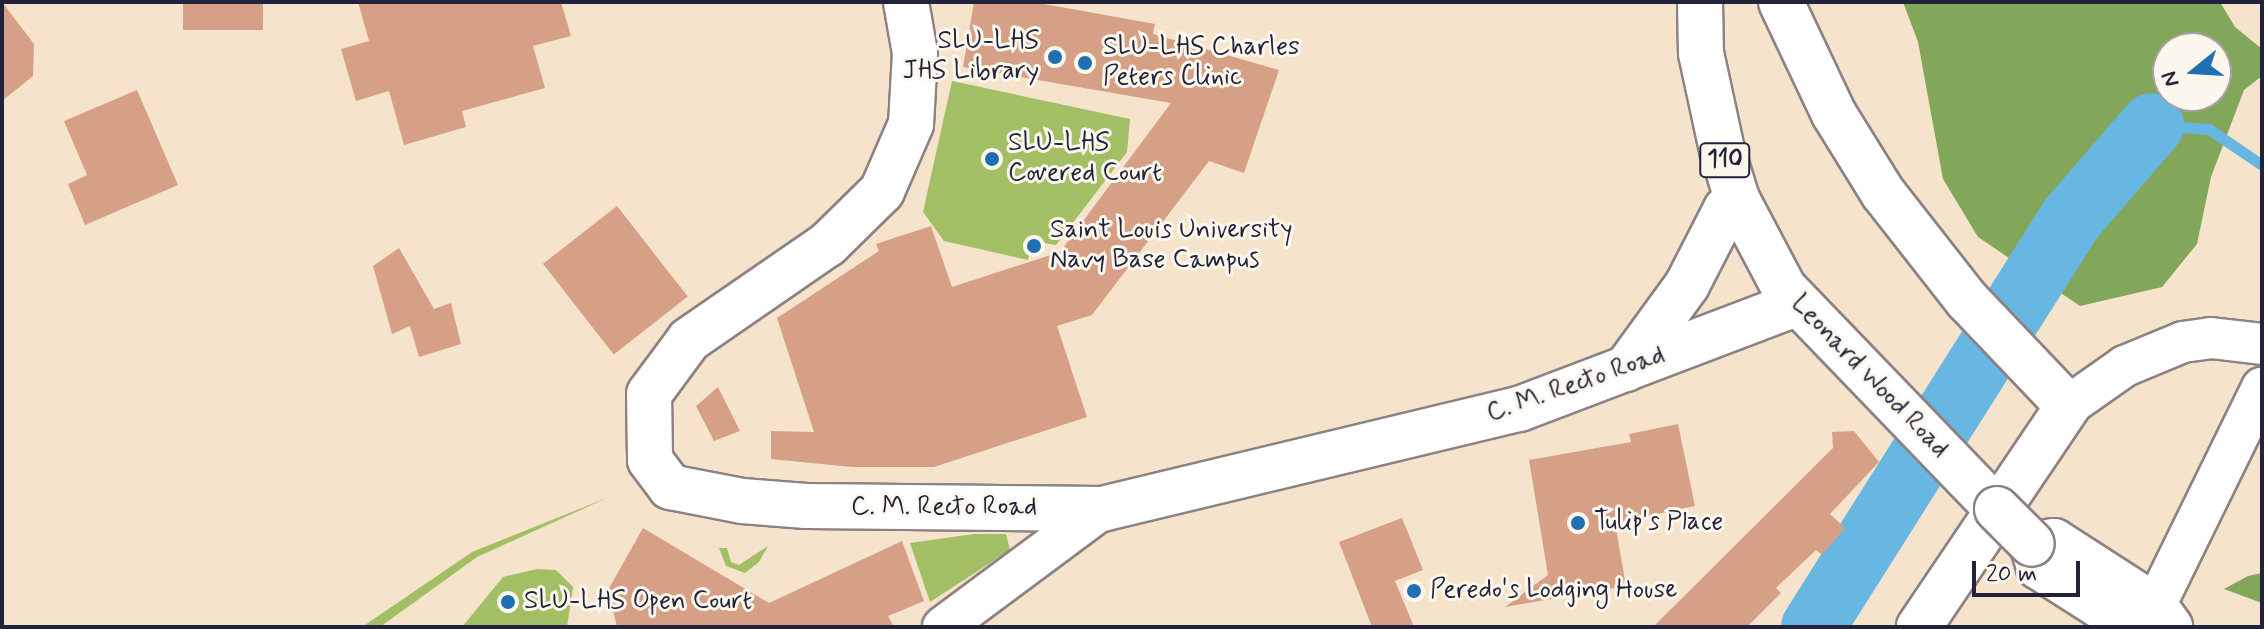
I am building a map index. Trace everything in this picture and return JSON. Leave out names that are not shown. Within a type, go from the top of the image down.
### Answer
[{"type":"main road","name":"C. M. Recto Road","points":[[906,2],[915,53],[911,124],[882,191],[828,244],[689,340],[649,394],[650,460],[670,487],[742,501],[880,509],[1102,509],[1519,409],[1800,307]]},
{"type":"main road","name":"Leonard Wood Road","points":[[1700,2],[1701,53],[1737,199],[1800,307],[2032,544],[2039,567],[2153,620]]},
{"type":"main road","points":[[1781,2],[1834,114],[1866,167],[1967,300],[2026,367],[2068,406],[1919,627]]},
{"type":"main road","points":[[1626,369],[1687,285],[1726,209],[1737,199]]},
{"type":"street","points":[[2068,406],[2125,366],[2183,342],[2211,338],[2262,344]]},
{"type":"street","points":[[2153,620],[2262,388]]},
{"type":"street","points":[[943,627],[1102,509]]},
{"type":"green space","points":[[1903,2],[2220,2],[2235,27],[2262,49],[2262,76],[2244,90],[2211,177],[2197,244],[2162,287],[2080,306],[1978,237],[1943,179],[1918,42]]},
{"type":"green space","name":"SLU-LHS Covered Court","points":[[952,81],[1130,119],[1127,152],[1056,245],[1032,241],[1028,260],[944,241],[923,212]]},
{"type":"green space","points":[[609,497],[477,557],[380,627],[362,627],[472,552]]},
{"type":"green space","points":[[974,534],[1006,534],[1010,550],[930,602],[910,543]]},
{"type":"green space","points":[[768,546],[759,562],[745,573],[726,566],[719,548],[727,548],[731,562],[739,565]]},
{"type":"green space","points":[[537,569],[556,570],[573,587],[567,627],[462,627],[503,577]]},
{"type":"green space","points":[[2262,573],[2262,603],[2224,589],[2248,576]]},
{"type":"building","points":[[2,2],[34,44],[33,76],[2,101]]},
{"type":"building","points":[[183,2],[263,2],[263,30],[183,30]]},
{"type":"building","points":[[358,2],[561,2],[571,36],[533,46],[545,88],[462,111],[466,127],[404,145],[389,91],[356,101],[341,49],[369,41]]},
{"type":"building","points":[[974,2],[1033,2],[1155,24],[1153,34],[1279,70],[1244,173],[1209,161],[1092,315],[1057,326],[1087,417],[934,467],[852,467],[771,459],[771,431],[814,432],[777,318],[879,251],[876,244],[931,226],[952,287],[1060,252],[1171,103],[963,67]]},
{"type":"building","points":[[137,90],[178,185],[85,225],[68,184],[87,175],[64,121]]},
{"type":"building","points":[[617,206],[688,297],[614,354],[543,264]]},
{"type":"building","points":[[399,248],[434,309],[451,303],[461,344],[419,357],[410,326],[392,334],[373,266]]},
{"type":"building","points":[[718,387],[740,431],[714,441],[696,406]]},
{"type":"building","points":[[1678,424],[1695,506],[1615,523],[1626,586],[1505,607],[1548,575],[1529,460],[1631,442],[1629,434]]},
{"type":"building","points":[[1854,431],[1879,462],[1830,514],[1845,528],[1822,555],[1816,550],[1776,588],[1781,593],[1747,627],[1653,627],[1833,448],[1832,432]]},
{"type":"building","points":[[1402,518],[1423,570],[1395,581],[1414,627],[1372,627],[1339,542]]},
{"type":"building","points":[[643,528],[769,603],[902,541],[924,601],[888,616],[894,627],[617,627],[608,590]]},
{"type":"waterway","points":[[2152,125],[2209,129],[2262,165]]},
{"type":"waterway","points":[[1813,627],[2071,219],[2152,125]]},
{"type":"place","name":"SLU-LHS JHS Library","points":[[1055,57]]},
{"type":"place","name":"SLU-LHS Charles Peters Clinic","points":[[1085,63]]},
{"type":"place","name":"SLU-LHS Covered Court","points":[[992,159]]},
{"type":"place","name":"Saint Louis University Navy Base Campus","points":[[1034,246]]},
{"type":"place","name":"Tulip's Place","points":[[1578,523]]},
{"type":"place","name":"Peredo's Lodging House","points":[[1414,591]]},
{"type":"place","name":"SLU-LHS Open Court","points":[[508,602]]}]
